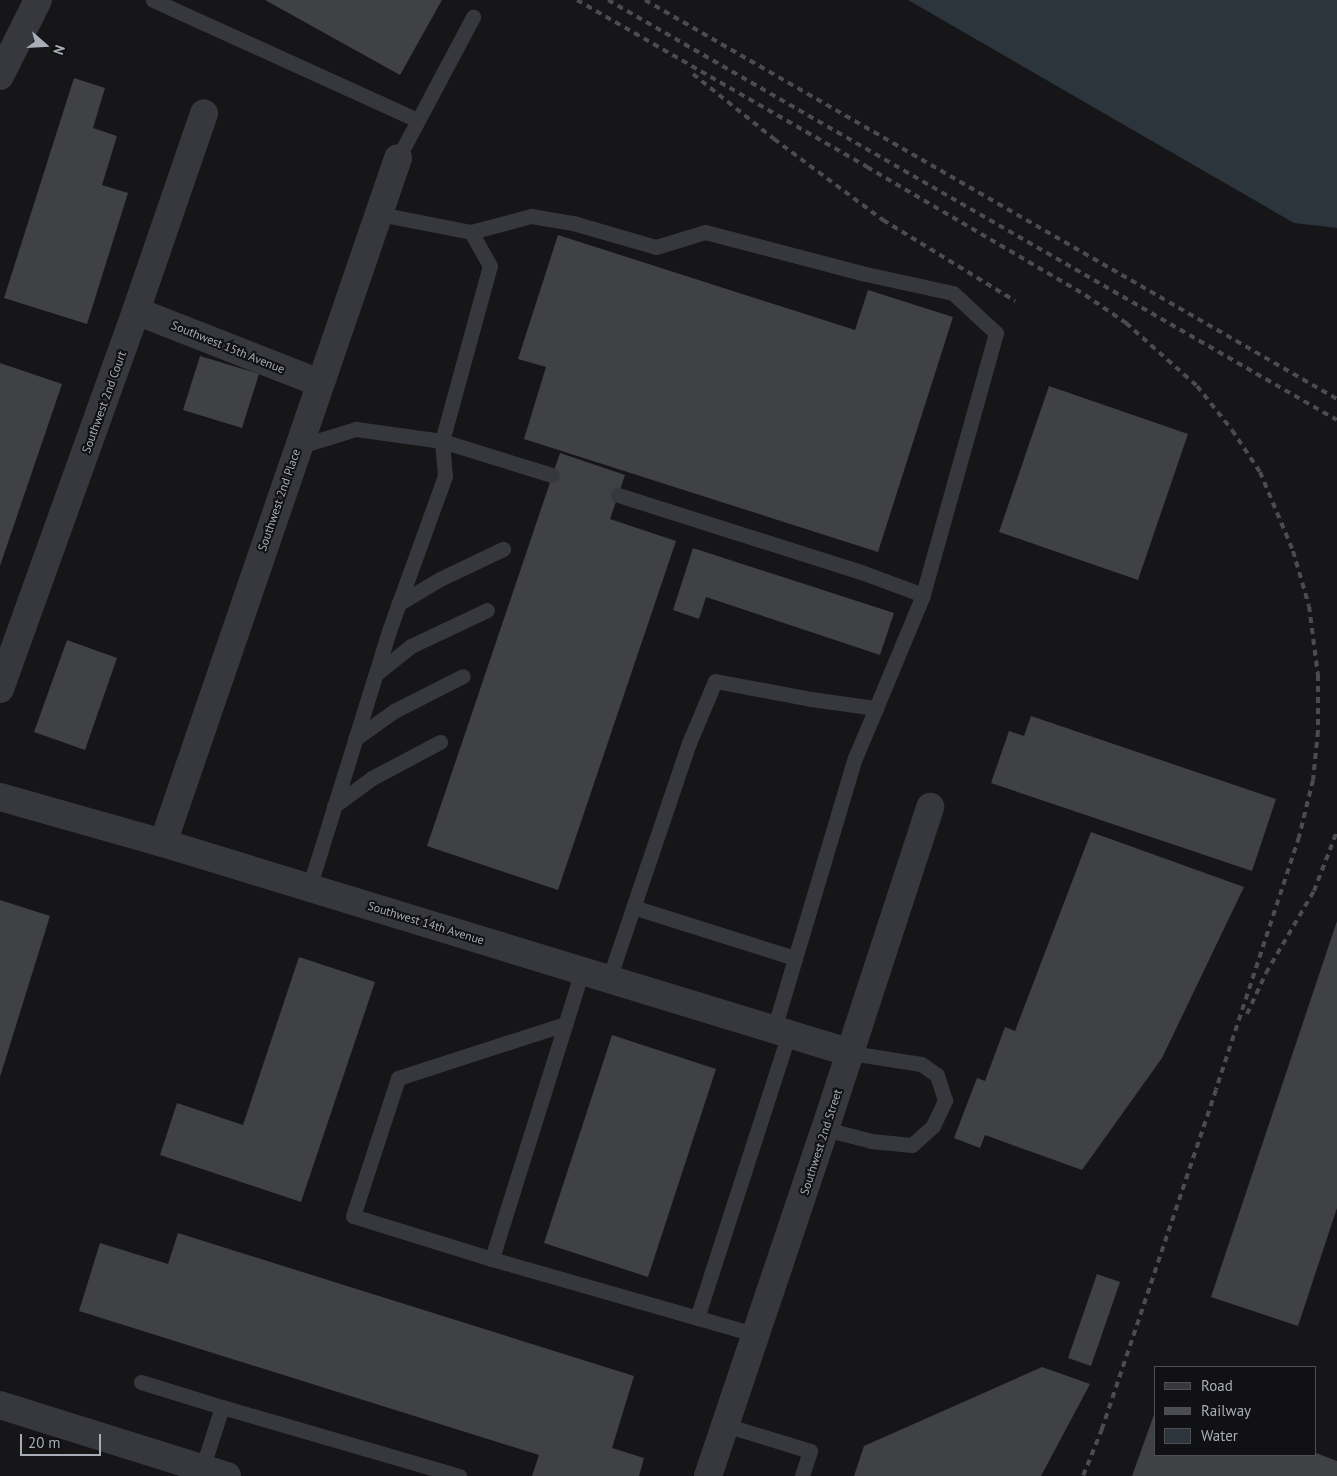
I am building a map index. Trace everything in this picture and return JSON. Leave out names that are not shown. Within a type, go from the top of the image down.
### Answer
[{"type":"street","points":[[0,76],[38,0]]},
{"type":"street","name":"Southwest 2nd Court","points":[[0,689],[136,311],[204,113]]},
{"type":"street","name":"Southwest 2nd Place","points":[[163,843],[398,158]]},
{"type":"street","name":"Southwest 15th Avenue","points":[[136,311],[320,384]]},
{"type":"street","name":"Southwest 14th Avenue","points":[[0,797],[163,843],[851,1053]]},
{"type":"street","name":"Southwest 2nd Street","points":[[708,1476],[826,1129],[930,807]]},
{"type":"street","points":[[0,1405],[215,1472]]},
{"type":"lane","points":[[153,0],[417,120]]},
{"type":"lane","points":[[398,158],[473,16]]},
{"type":"lane","points":[[379,214],[470,232],[531,216],[573,223],[656,247],[705,232],[861,273],[953,294],[996,333],[923,595],[855,758],[796,958],[782,1032],[697,1318]]},
{"type":"lane","points":[[310,888],[398,604],[445,476],[442,441],[490,266],[470,232]]},
{"type":"lane","points":[[298,447],[356,429],[442,441],[552,476]]},
{"type":"lane","points":[[618,496],[861,572],[923,595]]},
{"type":"lane","points":[[398,604],[440,579],[503,549]]},
{"type":"lane","points":[[376,674],[411,646],[488,610]]},
{"type":"lane","points":[[355,739],[394,711],[463,676]]},
{"type":"lane","points":[[609,979],[689,743],[715,682],[876,708]]},
{"type":"lane","points":[[334,806],[372,778],[440,742]]},
{"type":"lane","points":[[634,907],[796,958]]},
{"type":"lane","points":[[492,1259],[582,971]]},
{"type":"lane","points":[[565,1024],[398,1078],[353,1216],[492,1259],[757,1335]]},
{"type":"lane","points":[[826,1129],[870,1141],[912,1145],[933,1126],[945,1100],[937,1075],[921,1064],[851,1053]]},
{"type":"lane","points":[[141,1382],[414,1470],[459,1476]]},
{"type":"lane","points":[[215,1472],[222,1407]]},
{"type":"lane","points":[[725,1425],[810,1451],[802,1476]]},
{"type":"water","points":[[908,0],[1337,0],[1337,228],[1294,223]]},
{"type":"building","points":[[265,0],[442,0],[400,75]]},
{"type":"building","points":[[74,78],[105,88],[93,128],[117,136],[102,185],[128,193],[87,324],[4,298]]},
{"type":"building","points":[[558,235],[855,330],[868,290],[953,317],[878,552],[524,439],[546,367],[518,359]]},
{"type":"building","points":[[200,356],[259,374],[242,428],[183,410]]},
{"type":"building","points":[[0,363],[62,384],[0,566]]},
{"type":"building","points":[[1049,386],[1188,434],[1138,580],[999,532]]},
{"type":"building","points":[[560,453],[625,475],[610,519],[676,541],[558,890],[427,846]]},
{"type":"building","points":[[693,548],[894,613],[880,655],[706,597],[699,619],[673,610]]},
{"type":"building","points":[[67,640],[117,658],[85,750],[34,732]]},
{"type":"building","points":[[1031,716],[1276,799],[1252,871],[991,783],[1009,731],[1024,736]]},
{"type":"building","points":[[1091,832],[1244,887],[1162,1058],[1082,1170],[985,1135],[980,1148],[954,1138],[977,1078],[985,1081],[1005,1027],[1015,1031]]},
{"type":"building","points":[[0,900],[50,916],[0,1077]]},
{"type":"building","points":[[1337,921],[1337,1208],[1298,1326],[1211,1297]]},
{"type":"building","points":[[299,957],[375,982],[301,1202],[160,1155],[177,1103],[243,1125]]},
{"type":"building","points":[[612,1035],[716,1069],[648,1277],[544,1243]]},
{"type":"building","points":[[178,1233],[634,1376],[612,1448],[644,1458],[639,1476],[532,1476],[539,1455],[79,1311],[100,1243],[168,1264]]},
{"type":"building","points":[[1097,1274],[1120,1282],[1091,1366],[1068,1358]]},
{"type":"building","points":[[1042,1367],[1090,1384],[1041,1476],[854,1476],[864,1446]]},
{"type":"building","points":[[1154,1415],[1154,1456],[1317,1456],[1317,1453],[1337,1461],[1337,1476],[1132,1476]]},
{"type":"railway","points":[[577,0],[1085,295],[1126,323],[1197,386],[1232,430],[1260,472],[1293,551],[1309,606],[1318,675],[1318,731],[1313,780],[1299,837],[1216,1090],[1102,1429],[1083,1476]]},
{"type":"railway","points":[[608,0],[1337,420]]},
{"type":"railway","points":[[645,0],[1337,399]]},
{"type":"railway","points":[[693,74],[774,139],[883,220],[1015,301]]},
{"type":"railway","points":[[1247,1014],[1266,973],[1314,891],[1337,831]]}]
